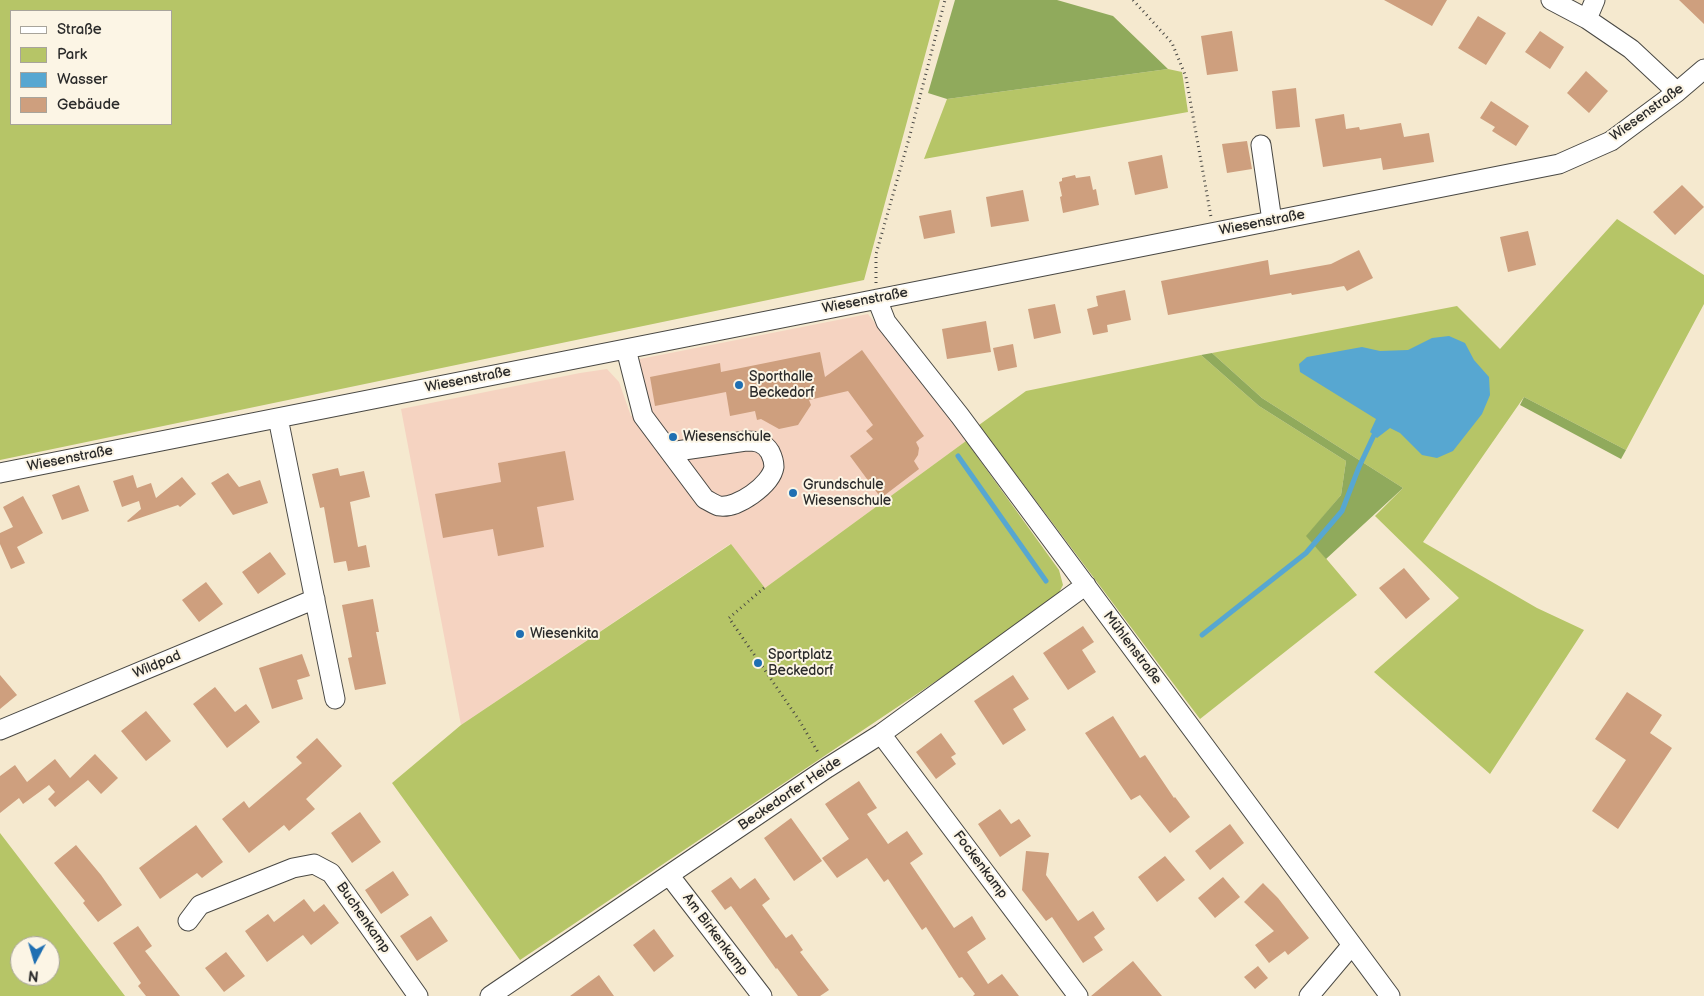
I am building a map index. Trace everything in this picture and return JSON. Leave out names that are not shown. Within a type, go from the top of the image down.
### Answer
[{"type":"street","points":[[1551,0],[1587,19],[1630,49],[1677,92]]},
{"type":"street","points":[[1587,19],[1595,0]]},
{"type":"street","name":"Wiesenstraße","points":[[0,473],[1559,164],[1611,141],[1677,92],[1704,69]]},
{"type":"street","points":[[1261,145],[1272,221]]},
{"type":"street","name":"Mühlenstraße","points":[[878,299],[886,322],[960,416],[1390,996]]},
{"type":"street","points":[[626,349],[643,416],[705,499],[719,506],[731,506],[744,500],[766,483],[771,476],[774,466],[768,448],[759,442],[746,441],[670,452]]},
{"type":"street","points":[[278,418],[335,699]]},
{"type":"street","name":"Beckedorfer Heide","points":[[490,996],[827,768],[881,734],[1086,585]]},
{"type":"street","name":"Wildpad","points":[[0,730],[315,599]]},
{"type":"street","name":"Fockenkamp","points":[[881,734],[1078,996]]},
{"type":"street","name":"Buchenkamp","points":[[188,921],[200,905],[293,868],[314,864],[331,873],[418,996]]},
{"type":"street","name":"Am Birkenkamp","points":[[669,874],[762,996]]},
{"type":"street","points":[[1310,996],[1352,945]]},
{"type":"path","points":[[878,299],[875,274],[876,254],[910,135],[945,0]]},
{"type":"path","points":[[1133,0],[1172,42],[1186,77],[1213,233]]},
{"type":"path","points":[[764,588],[729,618],[799,720],[827,768]]},
{"type":"shaded area","points":[[868,314],[966,441],[765,588],[730,544],[461,725],[401,409],[607,369],[619,382],[631,416],[647,410],[637,369],[640,359]]},
{"type":"green space","points":[[0,0],[940,0],[864,280],[0,460]]},
{"type":"green space","points":[[955,0],[1057,0],[1113,16],[1168,69],[947,99],[928,93]]},
{"type":"green space","points":[[1168,69],[1182,72],[1188,112],[924,159],[947,99]]},
{"type":"green space","points":[[1617,219],[1704,275],[1704,304],[1626,450],[1524,397],[1423,542],[1537,608],[1584,630],[1490,774],[1374,672],[1459,598],[1375,516],[1403,488],[1262,398],[1212,353],[1457,306],[1500,349]]},
{"type":"green space","points":[[1212,353],[1262,398],[1403,488],[1326,559],[1306,536],[1341,495],[1346,461],[1259,406],[1201,355]]},
{"type":"green space","points":[[1201,355],[1259,406],[1346,461],[1341,495],[1307,536],[1357,595],[1200,719],[979,425],[1026,391]]},
{"type":"green space","points":[[1524,397],[1626,450],[1621,459],[1520,405]]},
{"type":"green space","name":"Sportplatz Beckedorf","points":[[966,441],[1059,570],[1063,585],[1054,602],[520,960],[392,783],[461,725],[731,544],[765,588]]},
{"type":"green space","points":[[0,833],[125,996],[0,996]]},
{"type":"water","points":[[1449,336],[1465,343],[1474,360],[1489,377],[1490,395],[1482,414],[1453,451],[1437,458],[1422,455],[1400,433],[1390,428],[1377,438],[1370,432],[1376,419],[1300,372],[1299,364],[1307,357],[1362,347],[1380,351],[1408,350],[1432,338]]},
{"type":"building","points":[[1384,0],[1447,0],[1432,26]]},
{"type":"building","points":[[1679,0],[1704,0],[1704,24]]},
{"type":"building","points":[[1478,16],[1506,33],[1486,65],[1458,48]]},
{"type":"building","points":[[1232,31],[1238,71],[1207,75],[1201,36]]},
{"type":"building","points":[[1540,31],[1564,47],[1550,69],[1525,52]]},
{"type":"building","points":[[1586,71],[1608,91],[1589,113],[1567,93]]},
{"type":"building","points":[[1296,88],[1300,127],[1276,129],[1272,91]]},
{"type":"building","points":[[1491,101],[1529,126],[1516,146],[1492,131],[1495,127],[1480,118]]},
{"type":"building","points":[[1344,114],[1346,129],[1359,127],[1360,130],[1401,123],[1404,137],[1429,133],[1434,162],[1383,170],[1381,158],[1323,167],[1315,119]]},
{"type":"building","points":[[1247,141],[1252,169],[1227,173],[1222,144]]},
{"type":"building","points":[[1162,155],[1168,188],[1135,195],[1128,162]]},
{"type":"building","points":[[1075,175],[1076,178],[1090,176],[1093,190],[1096,189],[1099,205],[1063,213],[1059,182],[1062,181],[1062,178]]},
{"type":"building","points":[[1682,185],[1704,207],[1675,235],[1653,212]]},
{"type":"building","points":[[1023,190],[1029,221],[991,227],[986,197]]},
{"type":"building","points":[[951,210],[955,233],[924,239],[919,216]]},
{"type":"building","points":[[1528,231],[1536,265],[1508,272],[1500,237]]},
{"type":"building","points":[[1359,250],[1373,278],[1347,291],[1344,286],[1292,295],[1291,293],[1168,315],[1161,281],[1268,260],[1270,275],[1331,264]]},
{"type":"building","points":[[1125,290],[1131,320],[1107,325],[1108,332],[1093,335],[1087,309],[1098,306],[1096,296]]},
{"type":"building","points":[[1055,304],[1061,333],[1034,339],[1028,309]]},
{"type":"building","points":[[986,321],[991,352],[947,359],[942,329]]},
{"type":"building","points":[[1013,344],[1017,367],[998,371],[993,348]]},
{"type":"building","points":[[862,350],[924,436],[916,442],[919,448],[918,455],[914,461],[919,469],[881,498],[850,456],[873,439],[866,431],[873,425],[848,391],[809,400],[811,405],[798,425],[779,429],[761,419],[757,420],[755,411],[730,416],[726,392],[655,406],[650,377],[720,363],[721,372],[820,352],[825,377]]},
{"type":"building","points":[[565,451],[574,500],[537,507],[544,547],[498,556],[493,529],[443,538],[435,494],[501,482],[498,463]]},
{"type":"building","points":[[338,468],[340,476],[364,471],[370,497],[350,502],[358,547],[366,545],[370,567],[348,571],[346,561],[334,563],[324,507],[320,508],[312,474]]},
{"type":"building","points":[[228,473],[239,487],[260,480],[268,503],[233,515],[211,483]]},
{"type":"building","points":[[133,475],[137,488],[151,483],[156,498],[182,477],[196,494],[180,507],[178,505],[128,522],[141,509],[139,501],[122,507],[113,481]]},
{"type":"building","points":[[79,485],[89,511],[62,520],[52,495]]},
{"type":"building","points":[[23,496],[43,533],[17,547],[25,563],[11,569],[0,544],[0,533],[13,527],[3,507]]},
{"type":"building","points":[[270,552],[286,574],[258,594],[242,572]]},
{"type":"building","points":[[1404,568],[1430,599],[1406,619],[1379,588]]},
{"type":"building","points":[[206,582],[223,604],[199,622],[182,600]]},
{"type":"building","points":[[373,599],[379,632],[376,632],[386,684],[355,690],[348,658],[352,657],[342,605]]},
{"type":"building","points":[[1083,626],[1094,642],[1082,650],[1096,672],[1068,690],[1043,653]]},
{"type":"building","points":[[302,654],[310,676],[297,680],[303,699],[272,709],[259,668]]},
{"type":"building","points":[[0,675],[17,695],[0,709]]},
{"type":"building","points":[[1013,675],[1029,699],[1013,709],[1026,730],[1003,745],[974,701]]},
{"type":"building","points":[[215,687],[235,712],[246,704],[260,722],[227,748],[193,704]]},
{"type":"building","points":[[1627,692],[1662,715],[1650,733],[1672,748],[1618,829],[1592,811],[1626,760],[1595,739]]},
{"type":"building","points":[[146,711],[171,741],[146,761],[121,731]]},
{"type":"building","points":[[1113,716],[1140,758],[1145,755],[1174,798],[1190,817],[1170,833],[1140,795],[1131,800],[1085,733]]},
{"type":"building","points":[[941,733],[956,754],[951,757],[956,764],[936,779],[916,752]]},
{"type":"building","points":[[317,738],[342,766],[306,799],[315,809],[289,831],[284,825],[249,853],[222,819],[244,801],[249,808],[302,763],[296,757]]},
{"type":"building","points":[[95,754],[118,778],[101,794],[88,780],[55,807],[48,799],[55,792],[49,785],[23,804],[19,798],[0,813],[0,776],[15,765],[27,782],[55,759],[70,778]]},
{"type":"building","points":[[859,781],[877,808],[867,814],[888,844],[907,831],[923,854],[910,863],[954,928],[972,916],[986,939],[967,952],[988,984],[1002,974],[1019,996],[973,996],[975,994],[962,977],[959,978],[926,927],[922,930],[888,879],[884,882],[867,858],[837,878],[822,858],[849,839],[825,804]]},
{"type":"building","points":[[1000,809],[1011,824],[1019,819],[1031,836],[1000,857],[978,824]]},
{"type":"building","points":[[360,812],[381,842],[352,863],[331,833]]},
{"type":"building","points":[[791,818],[822,861],[794,881],[764,838]]},
{"type":"building","points":[[1230,824],[1244,843],[1210,870],[1195,851]]},
{"type":"building","points":[[196,825],[223,862],[202,878],[197,873],[160,899],[139,868]]},
{"type":"building","points":[[76,845],[101,875],[122,905],[98,922],[83,903],[85,901],[54,863]]},
{"type":"building","points":[[1026,851],[1049,853],[1046,875],[1078,921],[1093,911],[1105,929],[1094,937],[1103,950],[1083,963],[1052,917],[1046,921],[1022,890]]},
{"type":"building","points":[[1165,856],[1185,880],[1157,902],[1138,877]]},
{"type":"building","points":[[393,871],[409,895],[381,914],[365,890]]},
{"type":"building","points":[[731,877],[740,889],[755,878],[770,899],[762,905],[786,938],[792,934],[803,950],[800,952],[829,990],[820,996],[798,996],[776,969],[731,906],[725,910],[711,891]]},
{"type":"building","points":[[1223,877],[1240,897],[1215,918],[1198,898]]},
{"type":"building","points":[[1263,883],[1278,898],[1309,938],[1288,955],[1285,951],[1269,963],[1255,945],[1274,931],[1244,902]]},
{"type":"building","points":[[304,899],[314,912],[324,904],[339,923],[311,945],[303,935],[267,962],[245,931],[268,914],[274,922]]},
{"type":"building","points":[[431,916],[448,941],[417,961],[400,936]]},
{"type":"building","points":[[138,926],[152,946],[145,951],[180,996],[146,996],[138,986],[141,983],[113,943]]},
{"type":"building","points":[[654,929],[674,956],[654,972],[633,945]]},
{"type":"building","points":[[226,952],[245,976],[224,992],[205,968]]},
{"type":"building","points":[[1133,961],[1162,996],[1091,996]]},
{"type":"building","points":[[1258,966],[1268,978],[1255,989],[1244,977]]},
{"type":"building","points":[[599,975],[614,996],[570,996]]},
{"type":"waterway","points":[[1202,635],[1306,553],[1342,511],[1374,435]]},
{"type":"waterway","points":[[958,456],[1046,581]]},
{"type":"place","name":"Sporthalle Beckedorf","points":[[739,385]]},
{"type":"place","name":"Wiesenschule","points":[[673,437]]},
{"type":"place","name":"Grundschule Wiesenschule","points":[[793,493]]},
{"type":"place","name":"Wiesenkita","points":[[520,634]]},
{"type":"place","name":"Sportplatz Beckedorf","points":[[758,663]]}]
